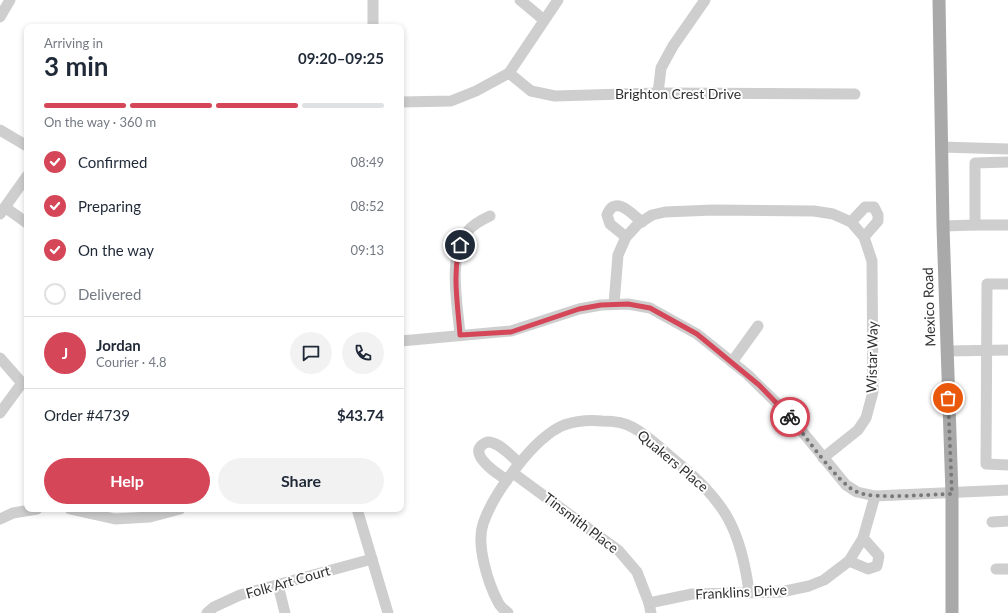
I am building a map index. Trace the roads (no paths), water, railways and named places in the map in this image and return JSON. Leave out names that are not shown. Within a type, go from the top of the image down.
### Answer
[{"type":"main road","name":"Mexico Road","points":[[939,0],[943,226],[952,494],[952,613]]},
{"type":"street","points":[[0,17],[10,0]]},
{"type":"street","points":[[373,0],[373,24]]},
{"type":"street","points":[[520,0],[544,20]]},
{"type":"street","points":[[404,102],[451,101],[476,91],[509,73],[558,0]]},
{"type":"street","points":[[658,93],[661,68],[673,46],[705,0]]},
{"type":"street","name":"Brighton Crest Drive","points":[[509,73],[531,91],[555,96],[658,93],[856,94]]},
{"type":"street","points":[[0,130],[24,144]]},
{"type":"street","points":[[941,147],[1008,149]]},
{"type":"street","points":[[975,225],[975,163],[1008,162]]},
{"type":"street","points":[[24,180],[3,211],[24,222]]},
{"type":"street","points":[[626,237],[610,224],[607,216],[609,210],[616,206],[623,206],[642,222]]},
{"type":"street","points":[[851,222],[865,207],[874,206],[878,221],[864,237]]},
{"type":"street","name":"Wistar Way","points":[[614,304],[618,255],[626,237],[652,215],[665,212],[712,210],[814,211],[833,214],[851,222],[864,237],[872,261],[873,392],[866,418],[858,430],[823,458]]},
{"type":"street","points":[[460,335],[456,258],[466,232],[476,223],[490,216]]},
{"type":"street","points":[[943,226],[1008,225]]},
{"type":"street","points":[[1008,284],[987,284],[986,350],[986,464],[1008,465]]},
{"type":"street","points":[[404,341],[511,332],[579,309],[614,304],[628,304],[650,308],[697,334],[770,395],[846,485],[857,492],[875,496],[952,494],[1008,490]]},
{"type":"street","points":[[732,362],[758,326]]},
{"type":"street","points":[[947,351],[1008,350]]},
{"type":"street","points":[[0,358],[24,384],[0,413]]},
{"type":"street","name":"Quakers Place","points":[[508,613],[499,604],[486,574],[481,536],[482,525],[519,463],[541,440],[563,425],[589,420],[611,421],[631,426],[698,480],[716,498],[734,528],[745,560],[750,592]]},
{"type":"street","name":"Tinsmith Place","points":[[519,463],[499,446],[489,442],[485,442],[480,447],[478,453],[482,460],[510,477],[620,551],[637,572],[650,608]]},
{"type":"street","name":"Franklins Drive","points":[[650,608],[692,594],[781,592],[810,586],[824,580],[849,561],[863,538],[875,496]]},
{"type":"street","points":[[0,519],[24,512]]},
{"type":"street","points":[[84,512],[115,519],[150,517],[169,512]]},
{"type":"street","points":[[359,512],[388,613]]},
{"type":"street","points":[[992,522],[1008,521]]},
{"type":"street","points":[[849,561],[868,569],[877,566],[880,556],[863,538]]},
{"type":"street","name":"Folk Art Court","points":[[207,613],[214,607],[240,595],[372,559]]},
{"type":"street","points":[[996,569],[1008,569]]},
{"type":"street","points":[[278,585],[285,613]]}]
